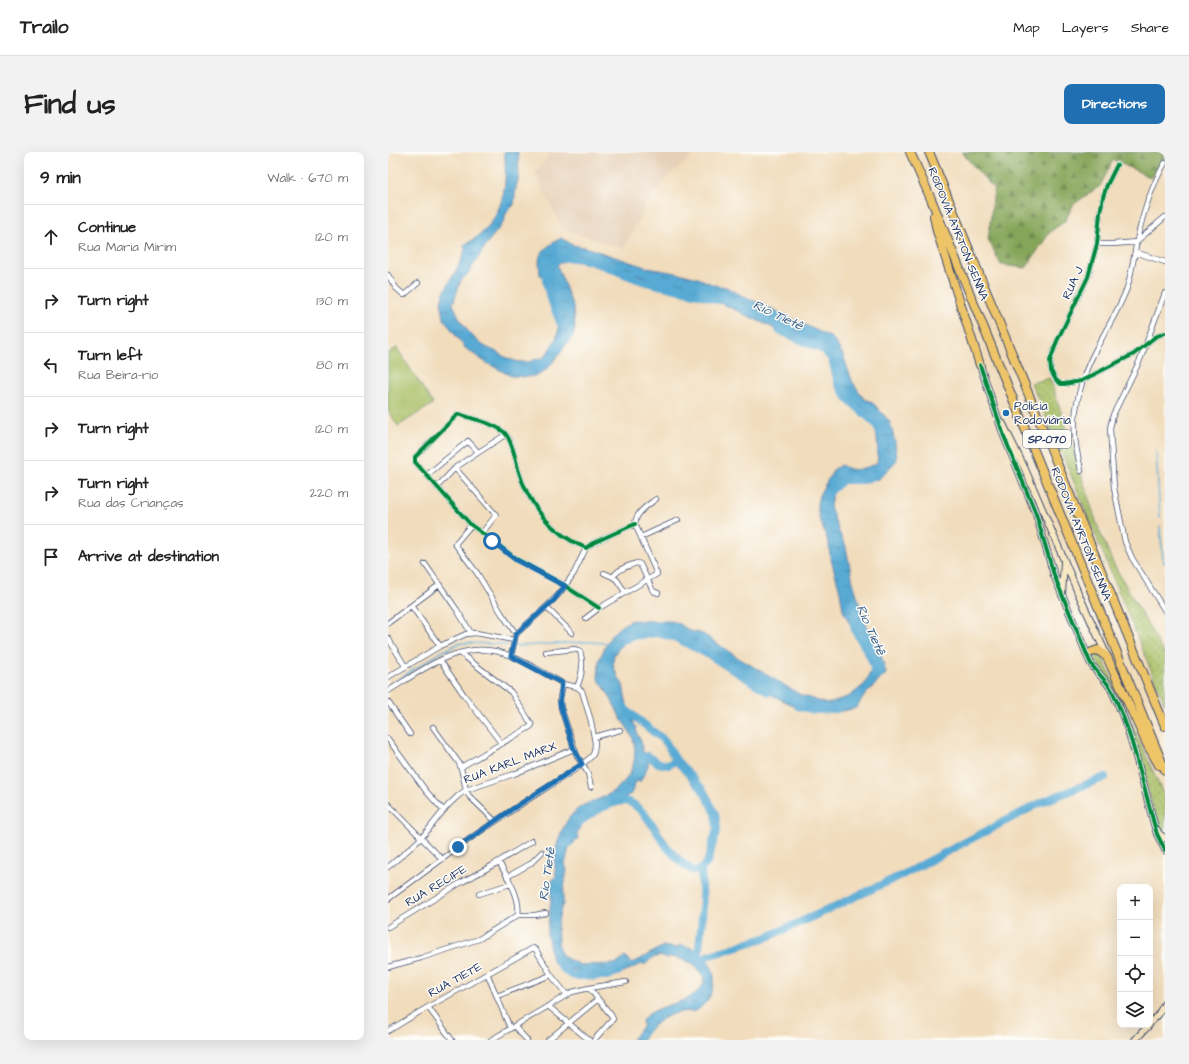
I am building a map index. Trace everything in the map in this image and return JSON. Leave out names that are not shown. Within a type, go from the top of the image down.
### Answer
[{"type":"highway","name":"RODOVIA AYRTON SENNA","points":[[910,152],[931,199],[1165,771]]},
{"type":"highway","name":"RODOVIA AYRTON SENNA","points":[[929,152],[1165,726]]},
{"type":"highway","points":[[931,199],[937,231],[980,365]]},
{"type":"highway","points":[[1126,631],[1136,647],[1165,715]]},
{"type":"highway","points":[[1092,652],[1098,650],[1107,657],[1147,744],[1156,761],[1165,771]]},
{"type":"street","points":[[1081,471],[1075,428],[1081,381],[1093,354],[1122,300],[1131,272],[1137,242],[1152,188],[1165,163]]},
{"type":"street","name":"RUA J","points":[[1081,381],[1064,384],[1059,382],[1051,371],[1050,361],[1057,341],[1088,277],[1097,244],[1103,196],[1117,165]]},
{"type":"street","points":[[1097,244],[1137,242],[1165,217]]},
{"type":"street","points":[[1135,252],[1165,262]]},
{"type":"street","points":[[388,275],[396,288],[404,294],[418,283]]},
{"type":"street","points":[[1165,293],[1146,344],[1111,421],[1114,488],[1127,549],[1165,611]]},
{"type":"street","points":[[1081,381],[1134,354],[1146,344],[1165,333]]},
{"type":"street","points":[[980,365],[1004,436],[1036,514],[1062,597],[1090,662],[1094,669],[1107,682],[1124,717],[1155,827],[1163,842],[1165,850]]},
{"type":"street","points":[[994,404],[1026,469],[1107,657]]},
{"type":"street","points":[[586,548],[562,536],[544,519],[535,507],[523,482],[514,452],[506,434],[488,423],[458,414],[415,457],[415,462],[471,525],[516,560],[565,586],[599,608]]},
{"type":"street","points":[[437,486],[455,468],[506,434]]},
{"type":"street","points":[[427,475],[468,441],[478,452]]},
{"type":"street","points":[[455,468],[496,516],[482,533]]},
{"type":"street","points":[[586,618],[599,608],[657,574],[635,524],[635,518],[639,513],[656,499]]},
{"type":"street","points":[[641,538],[678,520]]},
{"type":"street","points":[[511,654],[516,634],[546,607],[565,586],[581,562],[586,548],[593,543],[635,524]]},
{"type":"street","points":[[471,525],[455,544],[477,573],[516,634]]},
{"type":"street","points":[[1062,597],[1064,560]]},
{"type":"street","points":[[613,577],[621,570],[637,563],[640,564],[653,591],[658,593]]},
{"type":"street","points":[[425,564],[460,614],[471,633]]},
{"type":"street","points":[[604,573],[617,580],[625,592]]},
{"type":"street","points":[[388,624],[439,585]]},
{"type":"street","points":[[412,607],[440,646]]},
{"type":"street","points":[[546,607],[572,633]]},
{"type":"street","points":[[388,676],[440,646],[471,633],[514,641]]},
{"type":"street","points":[[388,638],[406,666]]},
{"type":"street","points":[[1090,662],[1090,655],[1098,638]]},
{"type":"street","points":[[388,691],[424,668],[440,660],[480,648],[494,650],[511,654],[562,684],[577,687],[582,691],[594,737],[593,754],[581,766],[495,821],[388,899]]},
{"type":"street","points":[[546,652],[575,649],[580,651],[582,673],[577,687]]},
{"type":"street","points":[[460,653],[511,692],[532,724],[530,727],[502,744],[461,767]]},
{"type":"street","points":[[440,660],[473,707],[502,744]]},
{"type":"street","points":[[562,684],[560,698],[561,708],[574,749],[581,766],[588,773],[591,787]]},
{"type":"street","points":[[388,702],[410,734]]},
{"type":"street","points":[[433,728],[461,767],[466,790],[473,801],[495,821]]},
{"type":"street","points":[[594,737],[620,730]]},
{"type":"street","points":[[388,739],[426,791],[443,810]]},
{"type":"street","name":"RUA KARL MARX","points":[[389,864],[421,838],[443,810],[466,790],[514,774],[574,749]]},
{"type":"street","points":[[388,804],[442,859]]},
{"type":"street","name":"RUA RECIFE","points":[[388,927],[532,841]]},
{"type":"street","points":[[507,877],[530,864],[542,852]]},
{"type":"street","points":[[497,863],[507,877],[517,901],[518,916]]},
{"type":"street","points":[[479,894],[510,884]]},
{"type":"street","points":[[388,967],[421,958],[480,938],[518,916],[546,913]]},
{"type":"street","name":"RUA TIETE","points":[[388,1031],[533,948],[536,950],[551,975]]},
{"type":"street","points":[[487,973],[512,1027],[527,1040]]},
{"type":"street","points":[[497,996],[551,975],[567,995]]},
{"type":"street","points":[[491,1040],[577,990],[626,982]]},
{"type":"street","points":[[589,988],[613,1019],[597,1039]]},
{"type":"street","points":[[548,1040],[598,999]]},
{"type":"street","points":[[1153,1020],[1165,1004]]},
{"type":"street","points":[[548,1006],[589,1040]]},
{"type":"street","points":[[428,1007],[452,1040]]},
{"type":"street","points":[[1135,1040],[1146,1028]]},
{"type":"shaded area","points":[[551,152],[697,152],[668,176],[647,202],[624,249],[563,229],[535,174]]},
{"type":"green space","points":[[961,152],[1160,152],[1165,155],[1165,157],[1152,178],[1113,160],[1100,186],[1074,204],[1065,221],[1050,232],[1026,268],[1001,265],[988,239],[994,189]]},
{"type":"green space","points":[[397,348],[433,404],[398,426],[388,411],[388,353]]},
{"type":"green space","points":[[1050,378],[1098,527],[1113,563],[1165,655],[1165,705],[1068,468],[1031,383]]},
{"type":"green space","points":[[1099,654],[1102,656],[1165,798],[1165,835],[1159,829],[1130,724],[1113,686],[1094,658]]},
{"type":"water","name":"Rio Tietê","points":[[504,152],[518,152],[519,177],[514,205],[506,213],[504,222],[488,242],[467,275],[461,280],[453,304],[464,326],[481,344],[518,362],[529,362],[544,358],[556,339],[560,325],[553,300],[551,285],[545,277],[540,275],[539,261],[541,253],[561,238],[573,245],[588,248],[648,268],[682,274],[698,278],[714,285],[726,287],[748,299],[760,303],[830,337],[834,340],[843,355],[852,381],[864,399],[872,402],[890,422],[895,442],[897,460],[878,480],[855,478],[839,483],[834,486],[830,506],[846,547],[853,582],[865,622],[869,630],[879,639],[880,652],[886,674],[865,695],[856,708],[843,711],[795,707],[763,690],[756,681],[739,672],[717,655],[658,630],[639,633],[622,644],[614,655],[614,669],[623,685],[627,705],[641,741],[642,750],[648,756],[648,766],[640,782],[636,781],[631,794],[615,802],[593,809],[581,826],[577,834],[578,839],[569,848],[565,864],[567,870],[563,904],[557,927],[559,950],[564,957],[580,965],[616,964],[625,956],[631,963],[663,946],[676,948],[681,945],[694,949],[703,955],[709,962],[714,977],[714,985],[707,1000],[695,1011],[675,1013],[664,1018],[654,1025],[643,1040],[632,1040],[643,1025],[642,1021],[646,1016],[652,1012],[687,998],[696,992],[704,983],[703,976],[695,966],[675,957],[666,958],[660,956],[652,958],[646,964],[639,965],[625,972],[602,976],[594,980],[582,979],[574,970],[564,971],[552,961],[547,934],[551,899],[551,882],[556,876],[556,847],[563,828],[568,819],[582,806],[605,796],[620,786],[630,773],[635,757],[635,748],[630,732],[621,719],[608,693],[598,679],[599,660],[612,634],[621,626],[632,620],[671,621],[678,623],[690,631],[703,634],[737,657],[801,695],[827,704],[850,696],[865,684],[874,664],[873,653],[866,643],[854,633],[843,610],[840,591],[830,556],[829,544],[819,518],[817,504],[819,495],[834,469],[841,465],[850,469],[859,469],[877,463],[878,450],[875,427],[867,410],[854,402],[840,389],[836,379],[835,360],[819,346],[798,336],[788,335],[702,294],[661,285],[637,274],[629,275],[619,272],[587,256],[574,256],[557,265],[573,307],[575,328],[573,336],[549,367],[539,375],[528,377],[511,376],[485,362],[465,348],[444,319],[441,301],[444,292],[461,261],[465,250],[464,245],[477,237],[487,228],[500,206],[505,180]]},
{"type":"waterway","name":"Rio Tietê","points":[[560,258],[583,259],[636,279],[700,294],[718,300]]},
{"type":"waterway","name":"Rio Tietê","points":[[547,268],[547,288],[561,325]]},
{"type":"waterway","name":"Rio Tietê","points":[[779,330],[824,350],[832,359],[838,383],[848,399],[876,424],[879,431]]},
{"type":"waterway","points":[[1156,450],[1160,518]]},
{"type":"waterway","name":"Rio Tietê","points":[[826,495],[843,480],[863,480],[878,474]]},
{"type":"waterway","points":[[1160,526],[1163,560],[1165,563]]},
{"type":"waterway","name":"Rio Tietê","points":[[854,627],[873,663],[874,675]]},
{"type":"waterway","name":"Rio Tietê","points":[[627,639],[631,636],[657,633],[676,638],[711,656],[769,692]]},
{"type":"waterway","points":[[388,686],[440,653],[459,643],[517,646],[587,642],[607,643]]},
{"type":"waterway","name":"Rio Tietê","points":[[580,822],[585,817],[610,804],[624,801],[631,803],[643,813],[667,847],[686,866],[694,871],[701,869],[707,863],[717,829],[715,813],[703,790],[676,760],[665,741],[623,706]]},
{"type":"waterway","name":"Rio Tietê","points":[[798,706],[814,710],[837,709]]},
{"type":"waterway","points":[[648,756],[658,763],[668,765],[676,760]]},
{"type":"waterway","points":[[701,869],[703,907],[698,959],[767,937],[902,875],[1042,802],[1105,777]]},
{"type":"waterway","name":"Rio Tietê","points":[[558,962],[566,972],[574,976],[607,976],[619,971]]},
{"type":"cycle path","points":[[1117,165],[1103,197],[1097,244],[1088,277],[1057,341],[1050,361],[1051,371],[1056,380],[1061,384],[1081,381],[1134,354],[1155,337],[1165,333]]},
{"type":"cycle path","points":[[980,365],[1004,436],[1036,514],[1054,575],[1090,662],[1110,687],[1120,708],[1138,762],[1157,834],[1165,850]]},
{"type":"cycle path","points":[[599,608],[565,586],[516,559],[471,525],[415,462],[415,457],[458,414],[476,419],[488,423],[507,435],[515,455],[522,482],[528,494],[543,516],[562,535],[586,548],[593,543],[635,524]]},
{"type":"place","name":"Polícia Rodoviária","points":[[1006,413]]},
{"type":"route","points":[[458,847],[511,810],[582,764],[574,749],[561,708],[560,698],[562,683],[511,656],[516,634],[554,600],[565,586],[516,560],[492,541]]}]
